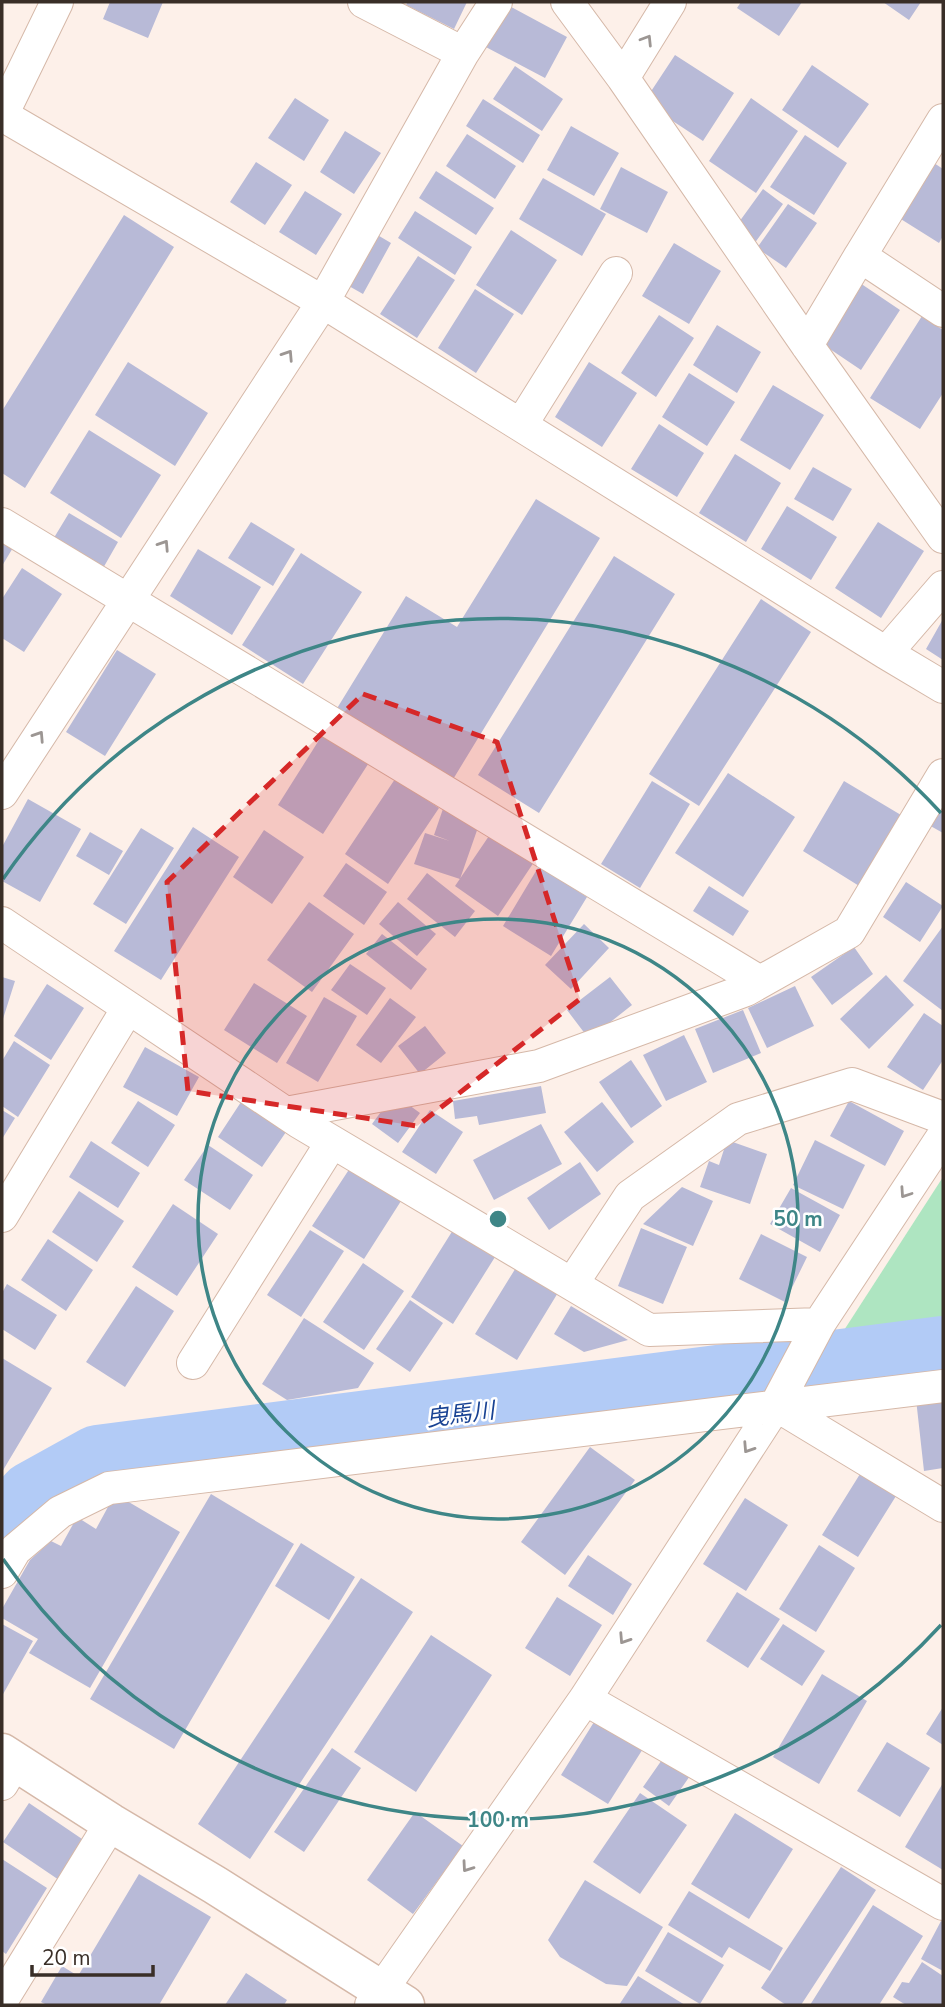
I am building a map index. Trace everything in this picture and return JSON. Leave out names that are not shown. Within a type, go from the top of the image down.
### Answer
[{"type":"street","points":[[58,2],[2,115],[323,302],[943,687]]},
{"type":"street","points":[[2,793],[323,302],[463,54],[496,2]]},
{"type":"street","points":[[567,2],[624,78],[807,345],[943,537]]},
{"type":"street","points":[[624,78],[670,2]]},
{"type":"street","points":[[373,4],[463,54]]},
{"type":"street","points":[[807,345],[943,120]]},
{"type":"street","points":[[860,256],[943,311]]},
{"type":"street","points":[[521,425],[616,273]]},
{"type":"street","points":[[2,524],[760,982]]},
{"type":"street","points":[[886,653],[943,587]]},
{"type":"street","points":[[286,1113],[539,1066],[746,990],[849,932],[943,775]]},
{"type":"street","points":[[2,923],[332,1142],[649,1330],[812,1336]]},
{"type":"street","points":[[2,1216],[128,1008]]},
{"type":"street","points":[[572,1284],[629,1196],[738,1119],[852,1084],[943,1118]]},
{"type":"street","points":[[6,1766],[111,1823],[215,1885],[386,2000],[780,1398],[812,1336],[943,1136]]},
{"type":"street","points":[[193,1363],[332,1142]]},
{"type":"street","points":[[2,1572],[15,1550],[60,1512],[109,1488],[780,1398],[943,1385]]},
{"type":"street","points":[[780,1398],[943,1506]]},
{"type":"street","points":[[585,1699],[943,1904]]},
{"type":"street","points":[[2,2000],[111,1823]]},
{"type":"highlighted area","points":[[363,694],[497,742],[580,999],[417,1126],[188,1091],[167,882]]},
{"type":"green space","points":[[943,1177],[943,1337],[828,1355]]},
{"type":"building","points":[[110,2],[163,2],[148,38],[103,19]]},
{"type":"building","points":[[408,2],[467,2],[454,29],[406,5]]},
{"type":"building","points":[[741,2],[802,2],[779,36],[737,8]]},
{"type":"building","points":[[883,2],[921,2],[909,20]]},
{"type":"building","points":[[504,3],[567,37],[545,78],[482,45]]},
{"type":"building","points":[[675,55],[734,93],[703,141],[644,102]]},
{"type":"building","points":[[812,65],[869,104],[838,148],[782,110]]},
{"type":"building","points":[[515,66],[563,99],[542,131],[493,99]]},
{"type":"building","points":[[295,98],[329,120],[304,161],[268,138]]},
{"type":"building","points":[[751,98],[798,131],[756,193],[709,161]]},
{"type":"building","points":[[483,99],[540,135],[523,163],[466,126]]},
{"type":"building","points":[[571,126],[619,153],[594,196],[547,170]]},
{"type":"building","points":[[345,131],[381,153],[354,194],[320,172]]},
{"type":"building","points":[[467,134],[516,166],[495,199],[446,166]]},
{"type":"building","points":[[805,135],[847,163],[814,215],[770,187]]},
{"type":"building","points":[[931,161],[943,169],[943,236],[939,243],[896,216]]},
{"type":"building","points":[[256,162],[292,185],[265,225],[230,202]]},
{"type":"building","points":[[621,167],[668,192],[647,233],[600,209]]},
{"type":"building","points":[[436,171],[494,208],[476,235],[419,198]]},
{"type":"building","points":[[543,178],[606,214],[582,256],[519,219]]},
{"type":"building","points":[[763,189],[783,204],[754,244],[734,229]]},
{"type":"building","points":[[305,191],[342,214],[316,255],[279,232]]},
{"type":"building","points":[[788,204],[817,223],[786,268],[757,248]]},
{"type":"building","points":[[415,211],[472,247],[455,275],[398,238]]},
{"type":"building","points":[[124,215],[174,247],[25,488],[2,473],[2,411]]},
{"type":"building","points":[[369,230],[391,243],[363,294],[340,281]]},
{"type":"building","points":[[511,230],[557,260],[522,315],[476,285]]},
{"type":"building","points":[[674,243],[721,271],[689,324],[642,296]]},
{"type":"building","points":[[418,256],[455,280],[417,338],[380,314]]},
{"type":"building","points":[[857,281],[900,310],[861,370],[818,341]]},
{"type":"building","points":[[475,289],[514,314],[476,373],[438,348]]},
{"type":"building","points":[[659,315],[694,338],[656,397],[621,373]]},
{"type":"building","points":[[922,316],[943,330],[943,393],[920,429],[870,398]]},
{"type":"building","points":[[717,325],[761,352],[737,393],[693,365]]},
{"type":"building","points":[[128,362],[208,413],[175,466],[95,415]]},
{"type":"building","points":[[589,362],[637,393],[602,447],[555,417]]},
{"type":"building","points":[[689,373],[735,402],[707,446],[662,417]]},
{"type":"building","points":[[773,385],[824,415],[790,470],[740,440]]},
{"type":"building","points":[[659,424],[704,453],[677,497],[631,469]]},
{"type":"building","points":[[89,430],[161,475],[121,538],[50,493]]},
{"type":"building","points":[[735,454],[781,483],[746,542],[699,513]]},
{"type":"building","points":[[813,467],[852,489],[833,521],[794,499]]},
{"type":"building","points":[[536,499],[600,538],[452,781],[336,710],[406,596],[457,627]]},
{"type":"building","points":[[787,506],[837,537],[811,580],[761,549]]},
{"type":"building","points":[[69,513],[118,542],[102,570],[52,541]]},
{"type":"building","points":[[251,522],[295,549],[273,586],[228,558]]},
{"type":"building","points":[[878,522],[924,551],[881,618],[835,588]]},
{"type":"building","points":[[2,541],[17,541],[2,566]]},
{"type":"building","points":[[198,549],[261,587],[232,635],[170,596]]},
{"type":"building","points":[[301,553],[362,592],[303,684],[242,645]]},
{"type":"building","points":[[614,556],[675,594],[539,813],[478,775]]},
{"type":"building","points":[[22,568],[62,594],[24,652],[2,638],[2,599]]},
{"type":"building","points":[[761,599],[811,632],[699,806],[649,774]]},
{"type":"building","points":[[943,619],[943,660],[926,649]]},
{"type":"building","points":[[117,650],[156,674],[105,756],[66,732]]},
{"type":"building","points":[[326,729],[372,758],[323,834],[278,805]]},
{"type":"building","points":[[728,773],[795,817],[743,897],[675,853]]},
{"type":"building","points":[[395,779],[439,808],[388,884],[345,854]]},
{"type":"building","points":[[652,781],[690,804],[640,888],[601,864]]},
{"type":"building","points":[[844,781],[906,818],[864,889],[803,851]]},
{"type":"building","points":[[943,795],[943,833],[927,824]]},
{"type":"building","points":[[28,799],[81,829],[40,902],[2,881],[2,847]]},
{"type":"building","points":[[445,803],[482,816],[460,879],[414,864],[425,833],[450,841],[434,835]]},
{"type":"building","points":[[193,827],[239,857],[161,980],[114,951]]},
{"type":"building","points":[[141,828],[174,848],[126,924],[93,904]]},
{"type":"building","points":[[264,830],[304,857],[272,904],[233,877]]},
{"type":"building","points":[[493,830],[536,859],[498,916],[455,886]]},
{"type":"building","points":[[90,832],[123,851],[109,875],[76,856]]},
{"type":"building","points":[[346,863],[387,892],[364,925],[323,896]]},
{"type":"building","points":[[539,866],[587,897],[551,956],[503,926]]},
{"type":"building","points":[[427,873],[475,911],[455,937],[407,899]]},
{"type":"building","points":[[906,882],[943,906],[920,942],[883,917]]},
{"type":"building","points":[[709,886],[749,911],[733,936],[693,911]]},
{"type":"building","points":[[309,902],[354,934],[312,992],[267,960]]},
{"type":"building","points":[[398,902],[436,934],[417,956],[379,924]]},
{"type":"building","points":[[584,924],[609,948],[571,989],[545,965]]},
{"type":"building","points":[[943,926],[943,1011],[903,981]]},
{"type":"building","points":[[382,934],[427,969],[411,990],[366,954]]},
{"type":"building","points":[[854,947],[873,974],[832,1005],[811,977]]},
{"type":"building","points":[[350,964],[386,988],[367,1015],[331,990]]},
{"type":"building","points":[[886,975],[914,1005],[869,1049],[840,1019]]},
{"type":"building","points":[[2,977],[15,981],[2,1022]]},
{"type":"building","points":[[610,977],[632,1005],[589,1039],[567,1010]]},
{"type":"building","points":[[254,983],[307,1016],[277,1063],[224,1030]]},
{"type":"building","points":[[47,984],[84,1008],[51,1060],[14,1036]]},
{"type":"building","points":[[795,986],[814,1026],[767,1048],[748,1008]]},
{"type":"building","points":[[324,997],[357,1016],[318,1082],[286,1063]]},
{"type":"building","points":[[390,998],[416,1017],[381,1063],[356,1045]]},
{"type":"building","points":[[743,1010],[761,1053],[713,1073],[695,1029]]},
{"type":"building","points":[[924,1013],[943,1026],[943,1060],[923,1090],[887,1067]]},
{"type":"building","points":[[425,1026],[446,1053],[420,1074],[398,1046]]},
{"type":"building","points":[[684,1035],[707,1082],[666,1101],[643,1055]]},
{"type":"building","points":[[14,1041],[50,1065],[18,1117],[2,1106],[2,1061]]},
{"type":"building","points":[[145,1047],[199,1077],[177,1116],[123,1087]]},
{"type":"building","points":[[631,1060],[662,1106],[631,1128],[599,1082]]},
{"type":"building","points":[[541,1086],[546,1113],[479,1125],[477,1116],[455,1119],[453,1101]]},
{"type":"building","points":[[394,1094],[420,1113],[398,1143],[372,1124]]},
{"type":"building","points":[[138,1101],[175,1125],[148,1167],[111,1143]]},
{"type":"building","points":[[849,1101],[904,1131],[885,1166],[830,1136]]},
{"type":"building","points":[[241,1102],[286,1132],[262,1167],[218,1137]]},
{"type":"building","points":[[602,1102],[634,1142],[597,1172],[564,1132]]},
{"type":"building","points":[[2,1110],[15,1118],[2,1139]]},
{"type":"building","points":[[430,1110],[463,1132],[436,1174],[402,1152]]},
{"type":"building","points":[[541,1124],[562,1164],[494,1200],[473,1160]]},
{"type":"building","points":[[727,1140],[767,1154],[750,1204],[700,1187],[709,1161],[719,1165]]},
{"type":"building","points":[[815,1140],[865,1165],[843,1209],[793,1185]]},
{"type":"building","points":[[91,1141],[140,1173],[118,1208],[69,1177]]},
{"type":"building","points":[[208,1145],[253,1175],[230,1210],[184,1180]]},
{"type":"building","points":[[580,1162],[601,1194],[549,1230],[527,1198]]},
{"type":"building","points":[[350,1168],[401,1201],[364,1259],[312,1226]]},
{"type":"building","points":[[682,1187],[713,1201],[693,1246],[643,1224]]},
{"type":"building","points":[[791,1188],[840,1215],[820,1252],[770,1224]]},
{"type":"building","points":[[79,1191],[124,1221],[97,1262],[52,1232]]},
{"type":"building","points":[[173,1204],[218,1234],[177,1296],[132,1267]]},
{"type":"building","points":[[641,1228],[687,1247],[663,1304],[618,1286]]},
{"type":"building","points":[[310,1230],[344,1251],[301,1317],[267,1295]]},
{"type":"building","points":[[453,1230],[495,1257],[453,1324],[411,1297]]},
{"type":"building","points":[[761,1234],[807,1257],[785,1302],[739,1279]]},
{"type":"building","points":[[48,1239],[93,1270],[66,1311],[21,1280]]},
{"type":"building","points":[[363,1263],[404,1291],[364,1350],[323,1322]]},
{"type":"building","points":[[517,1266],[559,1291],[517,1360],[475,1334]]},
{"type":"building","points":[[7,1284],[57,1315],[35,1350],[2,1329],[2,1293]]},
{"type":"building","points":[[136,1286],[174,1311],[125,1387],[86,1362]]},
{"type":"building","points":[[410,1300],[443,1323],[410,1372],[376,1349]]},
{"type":"building","points":[[571,1306],[628,1340],[584,1352],[554,1334]]},
{"type":"building","points":[[304,1318],[374,1363],[358,1388],[287,1400],[262,1384]]},
{"type":"building","points":[[2,1358],[52,1388],[2,1472]]},
{"type":"building","points":[[943,1395],[943,1468],[924,1471],[916,1399]]},
{"type":"building","points":[[590,1447],[635,1480],[565,1575],[521,1542]]},
{"type":"building","points":[[860,1474],[896,1496],[858,1557],[822,1535]]},
{"type":"building","points":[[115,1494],[180,1532],[90,1688],[29,1653],[38,1639],[2,1618],[2,1609],[30,1560],[51,1541],[61,1546],[77,1517],[96,1529]]},
{"type":"building","points":[[211,1494],[294,1544],[174,1749],[90,1699]]},
{"type":"building","points":[[745,1498],[788,1525],[746,1591],[703,1564]]},
{"type":"building","points":[[301,1543],[355,1577],[329,1620],[275,1586]]},
{"type":"building","points":[[819,1545],[855,1568],[816,1632],[779,1609]]},
{"type":"building","points":[[588,1555],[632,1584],[613,1615],[568,1586]]},
{"type":"building","points":[[361,1578],[413,1612],[250,1859],[198,1824]]},
{"type":"building","points":[[737,1592],[780,1619],[748,1668],[706,1641]]},
{"type":"building","points":[[557,1597],[602,1625],[570,1676],[525,1648]]},
{"type":"building","points":[[2,1624],[33,1641],[2,1696]]},
{"type":"building","points":[[783,1624],[825,1651],[802,1686],[760,1659]]},
{"type":"building","points":[[431,1635],[492,1675],[416,1792],[354,1752]]},
{"type":"building","points":[[822,1674],[867,1701],[819,1784],[773,1757]]},
{"type":"building","points":[[943,1707],[943,1745],[926,1734]]},
{"type":"building","points":[[599,1714],[646,1744],[608,1804],[561,1775]]},
{"type":"building","points":[[887,1742],[930,1768],[900,1817],[857,1791]]},
{"type":"building","points":[[332,1748],[361,1768],[304,1852],[274,1832]]},
{"type":"building","points":[[666,1754],[692,1773],[669,1806],[643,1787]]},
{"type":"building","points":[[943,1783],[943,1870],[905,1847]]},
{"type":"building","points":[[640,1793],[687,1825],[640,1894],[593,1862]]},
{"type":"building","points":[[29,1803],[85,1841],[59,1880],[3,1842]]},
{"type":"building","points":[[415,1812],[463,1846],[413,1914],[367,1880]]},
{"type":"building","points":[[735,1813],[793,1849],[749,1919],[691,1884]]},
{"type":"building","points":[[2,1859],[47,1888],[6,1954],[2,1951]]},
{"type":"building","points":[[841,1867],[876,1890],[801,2005],[786,2005],[761,1988]]},
{"type":"building","points":[[139,1874],[211,1917],[159,2005],[47,2005],[41,2002],[62,1966],[78,1976]]},
{"type":"building","points":[[585,1880],[663,1927],[627,1986],[606,1984],[560,1957],[548,1940]]},
{"type":"building","points":[[689,1891],[783,1948],[770,1971],[729,1947],[722,1958],[668,1925]]},
{"type":"building","points":[[873,1905],[923,1936],[879,2005],[810,2005]]},
{"type":"building","points":[[941,1921],[943,1922],[943,1971],[921,1959]]},
{"type":"building","points":[[668,1932],[724,1965],[700,2004],[645,1971]]},
{"type":"building","points":[[922,1962],[943,1976],[943,2005],[906,2005],[893,1997],[902,1982],[909,1983]]},
{"type":"building","points":[[246,1973],[287,2000],[284,2005],[225,2005]]},
{"type":"building","points":[[638,1976],[685,2005],[619,2005]]},
{"type":"waterway","name":"曳馬川","points":[[2,1532],[33,1497],[98,1461],[943,1352]]}]
